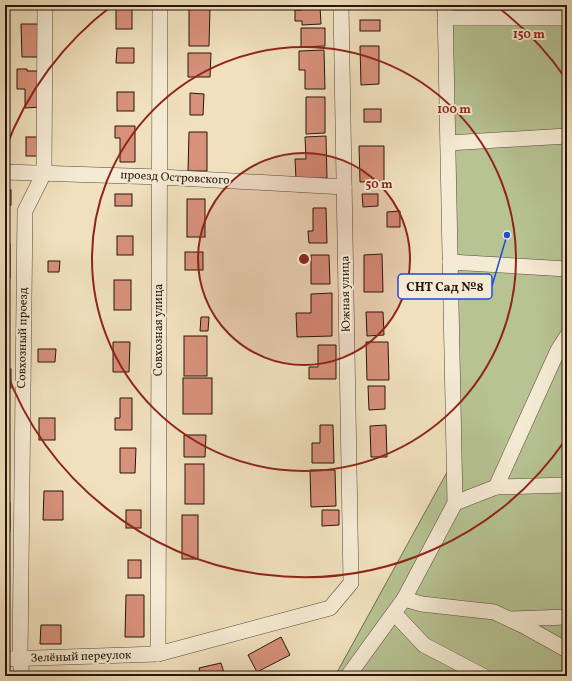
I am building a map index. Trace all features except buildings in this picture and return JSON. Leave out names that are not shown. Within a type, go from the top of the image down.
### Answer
[{"type":"street","name":"Совхозный проезд","points":[[22,676],[12,659],[25,212],[44,173],[45,5]]},
{"type":"street","name":"Совхозная улица","points":[[158,654],[160,5]]},
{"type":"street","name":"Южная улица","points":[[341,5],[351,583]]},
{"type":"street","points":[[348,676],[404,599],[455,503],[445,11],[567,18]]},
{"type":"street","points":[[448,143],[567,136]]},
{"type":"street","name":"проезд Островского","points":[[5,172],[160,177],[344,187]]},
{"type":"street","points":[[450,262],[567,269]]},
{"type":"street","points":[[496,487],[563,350],[567,336]]},
{"type":"street","points":[[455,503],[496,487],[567,485]]},
{"type":"street","name":"Зелёный переулок","points":[[12,659],[158,654],[330,608],[351,583]]},
{"type":"street","points":[[404,599],[422,604],[494,612],[567,650]]},
{"type":"street","points":[[394,613],[424,645],[482,676]]},
{"type":"street","points":[[510,619],[567,617]]},
{"type":"green space","points":[[443,5],[567,5],[567,676],[335,676],[451,465]]},
{"type":"place","name":"СНТ Сад №8","points":[[507,235]]}]
